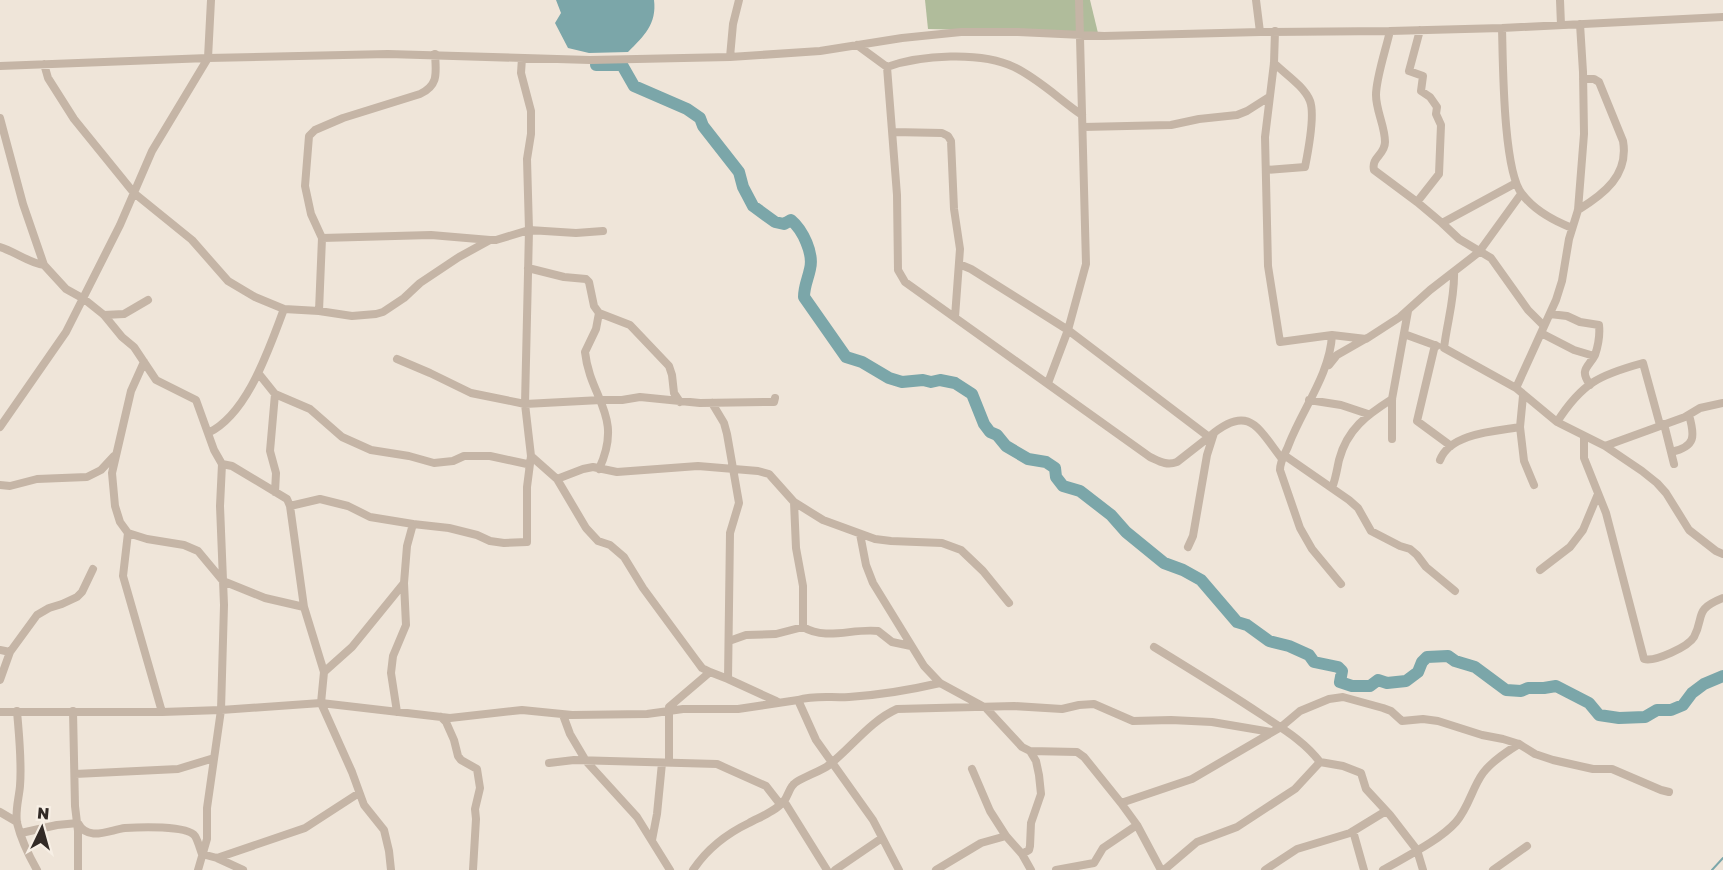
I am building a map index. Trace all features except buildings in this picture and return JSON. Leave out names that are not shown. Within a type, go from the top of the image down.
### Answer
[{"type":"street","points":[[0,427],[66,332],[134,194],[152,151],[208,58],[211,0]]},
{"type":"street","points":[[730,57],[733,24],[739,0]]},
{"type":"street","points":[[1048,383],[1068,330],[1086,264],[1079,0]]},
{"type":"street","points":[[1256,0],[1260,32]]},
{"type":"street","points":[[1560,0],[1561,25]]},
{"type":"street","points":[[0,66],[208,58],[435,54],[590,60],[730,57],[810,52],[961,32],[1081,35],[1390,31],[1723,17]]},
{"type":"street","points":[[1516,388],[1550,314],[1562,281],[1572,228],[1578,210],[1584,134],[1580,24]]},
{"type":"street","points":[[1502,28],[1509,155],[1516,183],[1521,194],[1546,216],[1572,228]]},
{"type":"street","points":[[1418,202],[1437,177],[1441,160],[1441,125],[1436,114],[1437,107],[1430,97],[1421,91],[1423,76],[1409,71],[1420,30]]},
{"type":"street","points":[[1390,31],[1377,91],[1385,143],[1383,152],[1375,159],[1374,170],[1418,202],[1459,239],[1494,261],[1542,329],[1574,350],[1594,356]]},
{"type":"street","points":[[1275,32],[1274,63],[1265,137],[1268,266],[1280,342],[1332,334],[1366,339]]},
{"type":"street","points":[[858,45],[887,67],[893,132],[898,270],[905,282],[1150,457],[1166,464],[1177,462],[1228,422],[1243,419],[1250,421],[1283,457],[1332,488],[1358,508],[1368,528],[1375,534],[1410,549],[1426,567],[1455,591]]},
{"type":"street","points":[[319,311],[322,238],[311,214],[305,186],[309,136],[315,130],[343,118],[431,89],[434,82],[435,54]]},
{"type":"street","points":[[887,67],[904,61],[931,57],[978,58],[1002,63],[1026,74],[1083,115]]},
{"type":"street","points":[[290,506],[320,499],[348,506],[370,517],[449,528],[490,541],[527,542],[527,487],[531,456],[525,404],[529,230],[527,159],[531,134],[531,111],[521,73],[522,58]]},
{"type":"street","points":[[1266,170],[1305,167],[1312,119],[1309,100],[1305,93],[1274,63]]},
{"type":"street","points":[[44,64],[48,78],[74,119],[134,194],[192,240],[228,280],[255,297],[284,309],[352,316],[383,312],[459,257],[490,240]]},
{"type":"street","points":[[1578,210],[1596,199],[1610,186],[1620,170],[1625,150],[1599,82],[1594,79],[1583,79]]},
{"type":"street","points":[[1083,127],[1171,125],[1199,118],[1237,115],[1269,96]]},
{"type":"street","points":[[0,118],[23,204],[44,265],[66,289],[84,299],[104,315],[122,337],[134,347],[156,380],[196,400],[222,464],[220,506],[224,606],[221,710],[207,808],[207,839],[198,870]]},
{"type":"street","points":[[893,132],[942,133],[951,141],[954,209],[960,249],[956,318]]},
{"type":"street","points":[[1442,223],[1516,183]]},
{"type":"street","points":[[1341,584],[1312,549],[1300,528],[1280,470],[1283,457],[1309,400],[1326,368],[1337,355],[1408,311],[1430,290],[1479,252],[1521,194]]},
{"type":"street","points":[[322,238],[431,235],[496,240],[529,230],[603,231]]},
{"type":"street","points":[[0,247],[17,252],[35,264],[44,265]]},
{"type":"street","points":[[959,264],[1068,330],[1211,435]]},
{"type":"street","points":[[528,268],[564,277],[586,279],[590,282],[594,306],[599,313],[630,325],[669,366],[674,393],[680,402]]},
{"type":"street","points":[[1444,348],[1446,326],[1453,299],[1454,272]]},
{"type":"street","points":[[104,315],[124,314],[148,300]]},
{"type":"street","points":[[208,433],[218,429],[231,415],[259,374],[284,309]]},
{"type":"street","points":[[1392,439],[1392,399],[1408,311]]},
{"type":"street","points":[[599,313],[596,329],[585,352],[590,375],[607,416],[606,454],[599,469]]},
{"type":"street","points":[[1550,314],[1599,325],[1594,356],[1585,367],[1586,379],[1590,385]]},
{"type":"street","points":[[1326,368],[1332,334]]},
{"type":"street","points":[[1404,334],[1444,348],[1516,388],[1557,422],[1605,446],[1657,483],[1666,493],[1689,530],[1723,554]]},
{"type":"street","points":[[1435,345],[1417,421],[1451,446]]},
{"type":"street","points":[[397,359],[471,393],[525,404],[650,398],[680,402],[774,402],[776,398]]},
{"type":"street","points":[[144,362],[131,391],[114,456],[112,473],[115,506],[120,522],[128,533],[147,539],[184,545],[198,551],[223,581],[264,598],[304,608]]},
{"type":"street","points":[[1557,422],[1576,395],[1606,374],[1643,363],[1674,464]]},
{"type":"street","points":[[259,374],[275,394],[310,409],[342,437],[370,450],[409,456],[434,464],[464,456],[490,456],[527,464],[529,467]]},
{"type":"street","points":[[275,394],[270,451],[276,472],[275,492]]},
{"type":"street","points":[[1523,396],[1520,426],[1524,461],[1534,485]]},
{"type":"street","points":[[1332,488],[1345,446],[1356,426],[1368,414],[1392,399]]},
{"type":"street","points":[[1309,400],[1341,405],[1368,414]]},
{"type":"street","points":[[712,403],[728,434],[739,504],[730,533],[728,679]]},
{"type":"street","points":[[1605,446],[1689,415],[1700,408],[1723,403]]},
{"type":"street","points":[[0,412],[10,413]]},
{"type":"street","points":[[1671,452],[1690,444],[1694,431],[1689,415]]},
{"type":"street","points":[[1440,460],[1443,453],[1451,446],[1468,436],[1520,426]]},
{"type":"street","points":[[1188,548],[1193,536],[1211,435]]},
{"type":"street","points":[[1584,436],[1584,458],[1606,513],[1644,659],[1655,659],[1688,644],[1694,636],[1700,614],[1710,603],[1723,598]]},
{"type":"street","points":[[0,484],[10,486],[37,479],[87,477],[101,470],[114,456]]},
{"type":"street","points":[[531,456],[557,479],[586,528],[598,541],[610,545],[624,557],[643,588],[702,668],[778,702]]},
{"type":"street","points":[[222,464],[232,466],[287,499],[290,506],[304,608],[324,672],[321,703],[364,805],[384,830],[391,870]]},
{"type":"street","points":[[557,479],[583,469],[616,472],[698,466],[769,474],[794,502],[823,520],[860,534],[891,541],[942,543],[961,550],[983,571],[1009,603]]},
{"type":"street","points":[[1540,570],[1569,547],[1582,530],[1598,494]]},
{"type":"street","points":[[794,502],[796,548],[803,586],[803,627]]},
{"type":"street","points":[[397,712],[391,673],[393,656],[406,625],[407,546],[414,524]]},
{"type":"street","points":[[128,533],[123,576],[162,712]]},
{"type":"street","points":[[860,534],[866,565],[873,583],[924,666],[940,683],[972,698],[986,708],[1022,747],[1030,751],[1077,752],[1084,757],[1137,825],[1163,870],[1197,842],[1237,827],[1295,789],[1320,762]]},
{"type":"street","points":[[0,680],[10,652],[37,615],[70,601],[82,592],[93,569]]},
{"type":"street","points":[[324,672],[352,647],[405,584]]},
{"type":"street","points":[[729,641],[746,635],[776,634],[803,627],[823,634],[878,631],[892,642],[910,646]]},
{"type":"street","points":[[1154,648],[1201,674],[1281,728],[1310,749],[1320,762],[1343,765],[1361,773],[1366,789],[1386,810],[1417,850],[1424,870]]},
{"type":"street","points":[[0,650],[10,652]]},
{"type":"street","points":[[652,840],[666,762],[671,705],[710,672]]},
{"type":"street","points":[[0,712],[162,712],[321,703],[450,718],[522,710],[563,715],[647,714],[683,709],[738,709],[806,697],[889,694],[940,683]]},
{"type":"street","points":[[1121,803],[1192,779],[1281,728],[1300,711],[1329,699],[1343,697],[1391,711],[1402,722],[1423,718],[1437,721],[1519,744],[1544,757],[1593,769],[1612,769],[1669,792]]},
{"type":"street","points":[[798,700],[806,722],[831,764],[873,820],[899,870]]},
{"type":"street","points":[[693,870],[725,836],[767,814],[782,803],[793,784],[820,772],[867,730],[897,709],[1014,706],[1062,709],[1095,704],[1133,721],[1171,720],[1212,723],[1271,732]]},
{"type":"street","points":[[17,711],[20,739],[17,822],[38,870]]},
{"type":"street","points":[[74,711],[78,870]]},
{"type":"street","points":[[563,715],[570,734],[586,761],[637,817],[670,870]]},
{"type":"street","points":[[441,717],[446,722],[454,740],[458,756],[477,769],[479,776],[480,788],[475,809],[473,870]]},
{"type":"street","points":[[1383,870],[1456,823],[1469,803],[1482,774],[1501,755],[1519,744]]},
{"type":"street","points":[[1022,854],[1029,850],[1031,823],[1041,788],[1036,761],[1030,751]]},
{"type":"street","points":[[75,774],[178,769],[214,758]]},
{"type":"street","points":[[549,763],[574,760],[666,762],[717,764],[728,767],[766,786],[782,803],[827,870]]},
{"type":"street","points":[[972,769],[990,811],[1031,870]]},
{"type":"street","points":[[217,858],[305,828],[359,793]]},
{"type":"street","points":[[1265,870],[1297,849],[1330,841],[1353,831],[1386,810]]},
{"type":"street","points":[[0,812],[17,822]]},
{"type":"street","points":[[78,823],[84,832],[93,834],[125,828],[162,828],[189,832],[195,836],[202,854]]},
{"type":"street","points":[[21,833],[78,823]]},
{"type":"street","points":[[1056,870],[1094,863],[1102,849],[1137,825]]},
{"type":"street","points":[[1353,831],[1364,870]]},
{"type":"street","points":[[936,870],[981,843],[1006,836]]},
{"type":"street","points":[[835,870],[882,838]]},
{"type":"street","points":[[1493,870],[1527,846]]},
{"type":"street","points":[[202,854],[243,870]]},
{"type":"green space","points":[[925,0],[1090,0],[1098,33],[928,29]]},
{"type":"water","points":[[556,0],[654,0],[654,8],[648,29],[628,52],[589,53],[568,48],[555,23],[561,13]]},
{"type":"waterway","points":[[596,65],[622,65],[634,86],[687,109],[700,118],[703,126],[739,172],[743,187],[753,206],[775,222],[784,224],[791,220],[795,224],[807,243],[811,263],[804,297],[846,357],[862,362],[889,378],[902,382],[940,380],[955,383],[972,394],[984,424],[1006,446],[1028,459],[1046,462],[1055,468],[1056,477],[1063,486],[1080,491],[1111,515],[1126,532],[1164,563],[1201,580],[1237,622],[1247,625],[1269,641],[1289,646],[1309,655],[1314,662],[1338,667],[1342,671],[1340,682],[1352,686],[1370,686],[1378,680],[1387,683],[1406,681],[1418,672],[1427,657],[1448,656],[1455,661],[1475,667],[1506,690],[1521,691],[1528,688],[1556,686],[1589,703],[1599,715],[1619,718],[1645,717],[1657,710],[1671,710],[1683,705],[1692,693],[1704,684],[1723,676]]},
{"type":"waterway","points":[[1712,870],[1723,858]]}]
